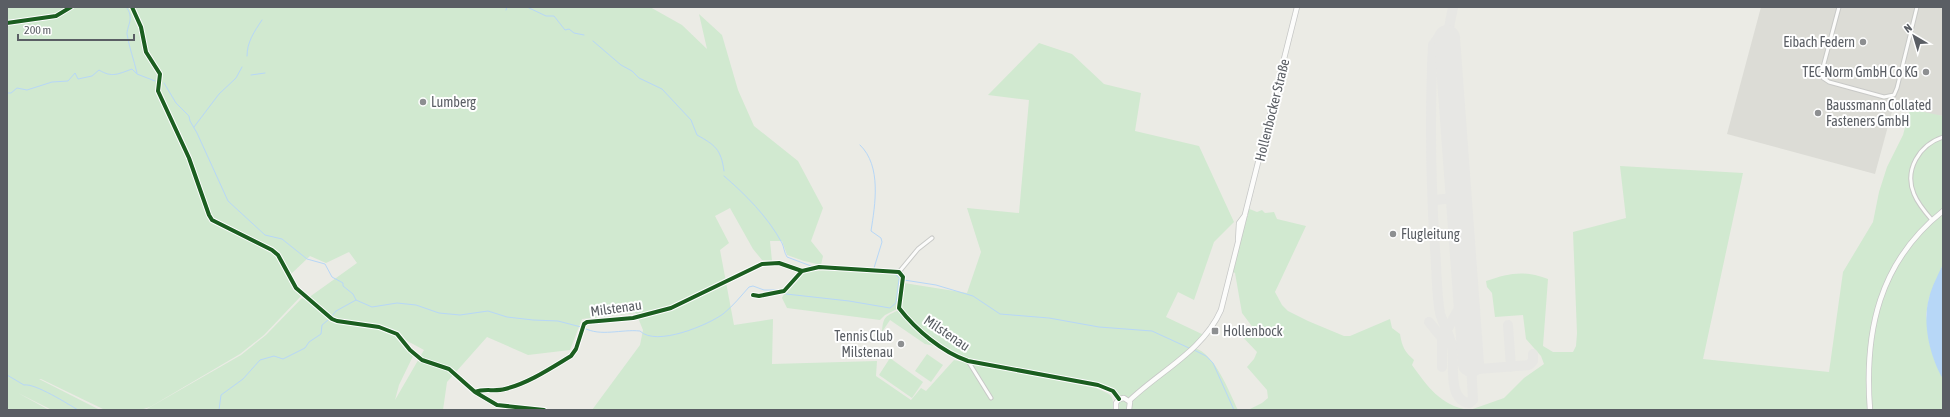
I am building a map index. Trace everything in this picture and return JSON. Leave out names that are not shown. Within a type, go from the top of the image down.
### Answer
[{"type":"main road","name":"Hollenbocker Straße","points":[[1129,401],[1191,349],[1210,330],[1221,310],[1297,7]]},
{"type":"main road","points":[[1870,410],[1869,385],[1872,346],[1880,300],[1891,272],[1904,250],[1932,220],[1943,211]]},
{"type":"main road","points":[[1116,410],[1115,405],[1119,399],[1124,398],[1129,401],[1129,410]]},
{"type":"street","points":[[7,23],[56,16],[71,7]]},
{"type":"street","points":[[132,7],[141,27],[146,52],[160,74],[158,91],[189,158],[211,218],[217,224],[272,250],[278,256],[296,288],[326,316],[336,321],[380,327],[397,334],[410,350],[422,360],[449,369],[475,392],[497,405],[544,410]]},
{"type":"street","points":[[1839,7],[1822,71],[1823,78],[1829,82],[1884,97],[1894,95],[1897,88],[1917,7]]},
{"type":"street","points":[[1932,220],[1914,196],[1911,184],[1911,169],[1916,158],[1924,148],[1935,140],[1943,137]]},
{"type":"street","points":[[899,272],[918,249],[932,238]]},
{"type":"street","name":"Milstenau","points":[[475,392],[480,390],[495,392],[505,390],[552,368],[574,353],[584,324],[587,322],[633,318],[671,308],[762,264],[778,263],[802,271],[821,267],[899,272],[903,277],[899,306],[905,315],[925,336],[949,351],[968,361],[1098,385],[1113,391],[1119,399]]},
{"type":"street","points":[[753,295],[759,296],[784,291],[802,271]]},
{"type":"street","name":"Milstenau","points":[[968,361],[991,398]]},
{"type":"shaded area","points":[[1761,7],[1943,7],[1943,116],[1926,114],[1894,104],[1875,174],[1727,134]]},
{"type":"green space","points":[[7,7],[650,7],[682,25],[707,49],[699,14],[722,35],[738,90],[754,126],[798,161],[823,208],[811,241],[823,256],[821,265],[787,255],[782,241],[770,241],[772,261],[762,260],[753,249],[730,208],[715,216],[729,243],[720,250],[734,325],[773,319],[772,364],[877,361],[876,376],[911,400],[921,388],[926,391],[954,360],[1096,388],[1111,396],[1113,407],[1117,400],[1113,391],[1106,387],[968,361],[925,336],[899,308],[885,315],[880,320],[787,308],[782,298],[798,278],[804,273],[822,270],[905,274],[904,283],[967,293],[981,252],[967,208],[1019,213],[1029,100],[988,95],[1039,43],[1072,54],[1104,84],[1141,93],[1135,131],[1199,146],[1234,222],[1214,242],[1194,300],[1178,292],[1166,317],[1206,336],[1194,348],[1202,351],[1215,365],[1238,410],[592,410],[640,345],[643,330],[636,313],[582,319],[570,350],[528,355],[487,337],[447,382],[443,410],[145,410],[241,355],[266,335],[302,298],[308,300],[323,315],[325,313],[308,298],[357,263],[349,252],[326,263],[310,256],[290,275],[302,295],[264,335],[240,354],[150,407],[140,410],[105,410],[39,379],[100,410],[52,410],[18,393],[49,410],[7,410]],"holes":[[[398,336],[424,350],[395,400],[399,385],[414,354]]]},
{"type":"green space","points":[[1910,109],[1943,116],[1943,264],[1929,298],[1926,315],[1934,359],[1943,379],[1943,410],[1470,410],[1504,398],[1524,378],[1544,364],[1541,356],[1526,339],[1523,315],[1495,317],[1492,293],[1487,287],[1486,281],[1510,274],[1531,274],[1548,279],[1543,346],[1553,352],[1573,352],[1576,346],[1577,333],[1573,232],[1626,218],[1620,166],[1743,173],[1703,359],[1829,372],[1843,272],[1873,222],[1879,192],[1887,167],[1903,135]]},
{"type":"green space","points":[[1247,208],[1257,212],[1262,210],[1265,213],[1274,212],[1277,219],[1306,226],[1275,292],[1282,305],[1288,311],[1344,336],[1350,336],[1390,319],[1392,328],[1400,334],[1404,349],[1414,360],[1412,365],[1429,387],[1443,400],[1459,408],[1469,410],[1248,410],[1262,403],[1268,398],[1267,390],[1247,367],[1254,359],[1257,352],[1237,331],[1254,329],[1242,313],[1235,273],[1231,271]]},
{"type":"green space","points":[[899,310],[918,331],[940,347],[925,344],[890,320],[882,332],[883,323],[886,317]]},
{"type":"green space","points":[[927,354],[943,365],[931,382],[915,371]]},
{"type":"green space","points":[[890,358],[923,382],[912,398],[879,375]]},
{"type":"water","points":[[1943,264],[1943,379],[1934,361],[1928,340],[1926,318],[1930,294]]},
{"type":"waterway","points":[[126,7],[130,14],[127,34],[137,73]]},
{"type":"waterway","points":[[527,7],[546,16],[554,16],[565,30],[569,29],[574,33],[584,35]]},
{"type":"waterway","points":[[247,56],[250,42],[262,20]]},
{"type":"waterway","points":[[593,41],[639,78],[662,89],[691,120],[697,135],[716,148],[721,158],[724,171]]},
{"type":"waterway","points":[[194,127],[219,94],[236,78],[242,67]]},
{"type":"waterway","points":[[7,93],[11,93],[17,88],[27,90],[52,82],[68,81],[75,73],[78,79],[92,76],[99,70],[111,75],[119,74],[132,69],[137,74],[155,81]]},
{"type":"waterway","points":[[251,75],[265,73]]},
{"type":"waterway","points":[[164,83],[176,103],[189,116],[228,201],[265,235],[282,239],[307,259],[325,264],[332,277],[343,283],[343,286],[353,294],[356,300]]},
{"type":"waterway","points":[[860,145],[872,164],[874,175],[875,198],[871,231],[881,238],[882,242],[874,268]]},
{"type":"waterway","points":[[724,176],[740,190],[763,215],[782,243],[787,257],[811,266]]},
{"type":"waterway","points":[[819,269],[873,272]]},
{"type":"waterway","points":[[882,272],[895,274],[899,278]]},
{"type":"waterway","name":"Milstenau","points":[[786,294],[849,301],[890,308],[896,303],[899,279],[901,279]]},
{"type":"waterway","name":"Milstenau","points":[[904,280],[936,285],[973,296],[1000,314],[1049,318],[1099,327],[1152,331],[1189,348]]},
{"type":"waterway","name":"Milstenau","points":[[584,328],[597,332],[640,331],[648,335],[658,337],[669,336],[682,333],[716,319],[730,308],[749,287],[753,286],[764,290],[778,290]]},
{"type":"waterway","name":"Milstenau","points":[[332,316],[336,311],[356,300],[372,307],[397,303],[416,305],[439,313],[460,315],[488,311],[507,317],[558,321],[581,327]]},
{"type":"waterway","name":"Milstenau","points":[[219,410],[221,395],[243,379],[260,360],[274,356],[283,359],[305,348],[309,342],[321,334],[322,325],[328,320]]},
{"type":"waterway","name":"Milstenau","points":[[1194,350],[1206,356],[1213,363],[1234,410]]},
{"type":"waterway","points":[[7,375],[24,385],[29,385],[43,390],[78,410]]},
{"type":"taxiway","points":[[1432,67],[1433,45],[1438,38],[1447,38],[1453,7]]},
{"type":"taxiway","points":[[1449,65],[1439,61],[1432,67],[1432,180],[1437,289],[1440,313],[1452,347],[1453,380],[1455,388],[1457,395],[1462,400],[1469,403],[1473,400],[1471,364]]},
{"type":"taxiway","points":[[1433,200],[1459,198]]},
{"type":"taxiway","points":[[1444,335],[1466,296]]},
{"type":"taxiway","points":[[1429,322],[1442,338],[1442,367]]},
{"type":"taxiway","points":[[1508,325],[1511,367]]},
{"type":"taxiway","points":[[1452,344],[1461,349],[1469,343]]},
{"type":"taxiway","points":[[1471,364],[1473,367],[1479,369],[1529,365],[1533,361],[1533,354]]},
{"type":"runway","points":[[1447,38],[1471,364]]},
{"type":"cycle path","points":[[7,23],[56,16],[71,7]]},
{"type":"cycle path","points":[[132,7],[141,27],[146,52],[160,74],[158,91],[189,158],[212,220],[272,250],[278,255],[296,288],[332,319],[379,327],[397,334],[410,350],[422,360],[449,369],[475,392],[497,405],[544,410]]},
{"type":"cycle path","points":[[475,392],[482,390],[501,390],[523,383],[540,375],[571,356],[576,349],[584,324],[587,322],[633,318],[671,308],[762,264],[779,263],[802,271]]},
{"type":"cycle path","points":[[753,295],[759,296],[784,291],[802,271],[819,267],[899,272],[903,277],[899,308],[921,332],[949,352],[968,361],[1098,385],[1113,391],[1119,399]]},
{"type":"place","name":"Eibach Federn","points":[[1863,42]]},
{"type":"place","name":"TEC-Norm GmbH Co KG","points":[[1926,72]]},
{"type":"place","name":"Lumberg","points":[[423,102]]},
{"type":"place","name":"Baussmann Collated Fasteners GmbH","points":[[1818,113]]},
{"type":"place","name":"Flugleitung","points":[[1393,234]]},
{"type":"place","name":"Hollenbock","points":[[1215,331]]},
{"type":"place","name":"Tennis Club Milstenau","points":[[901,344]]}]
